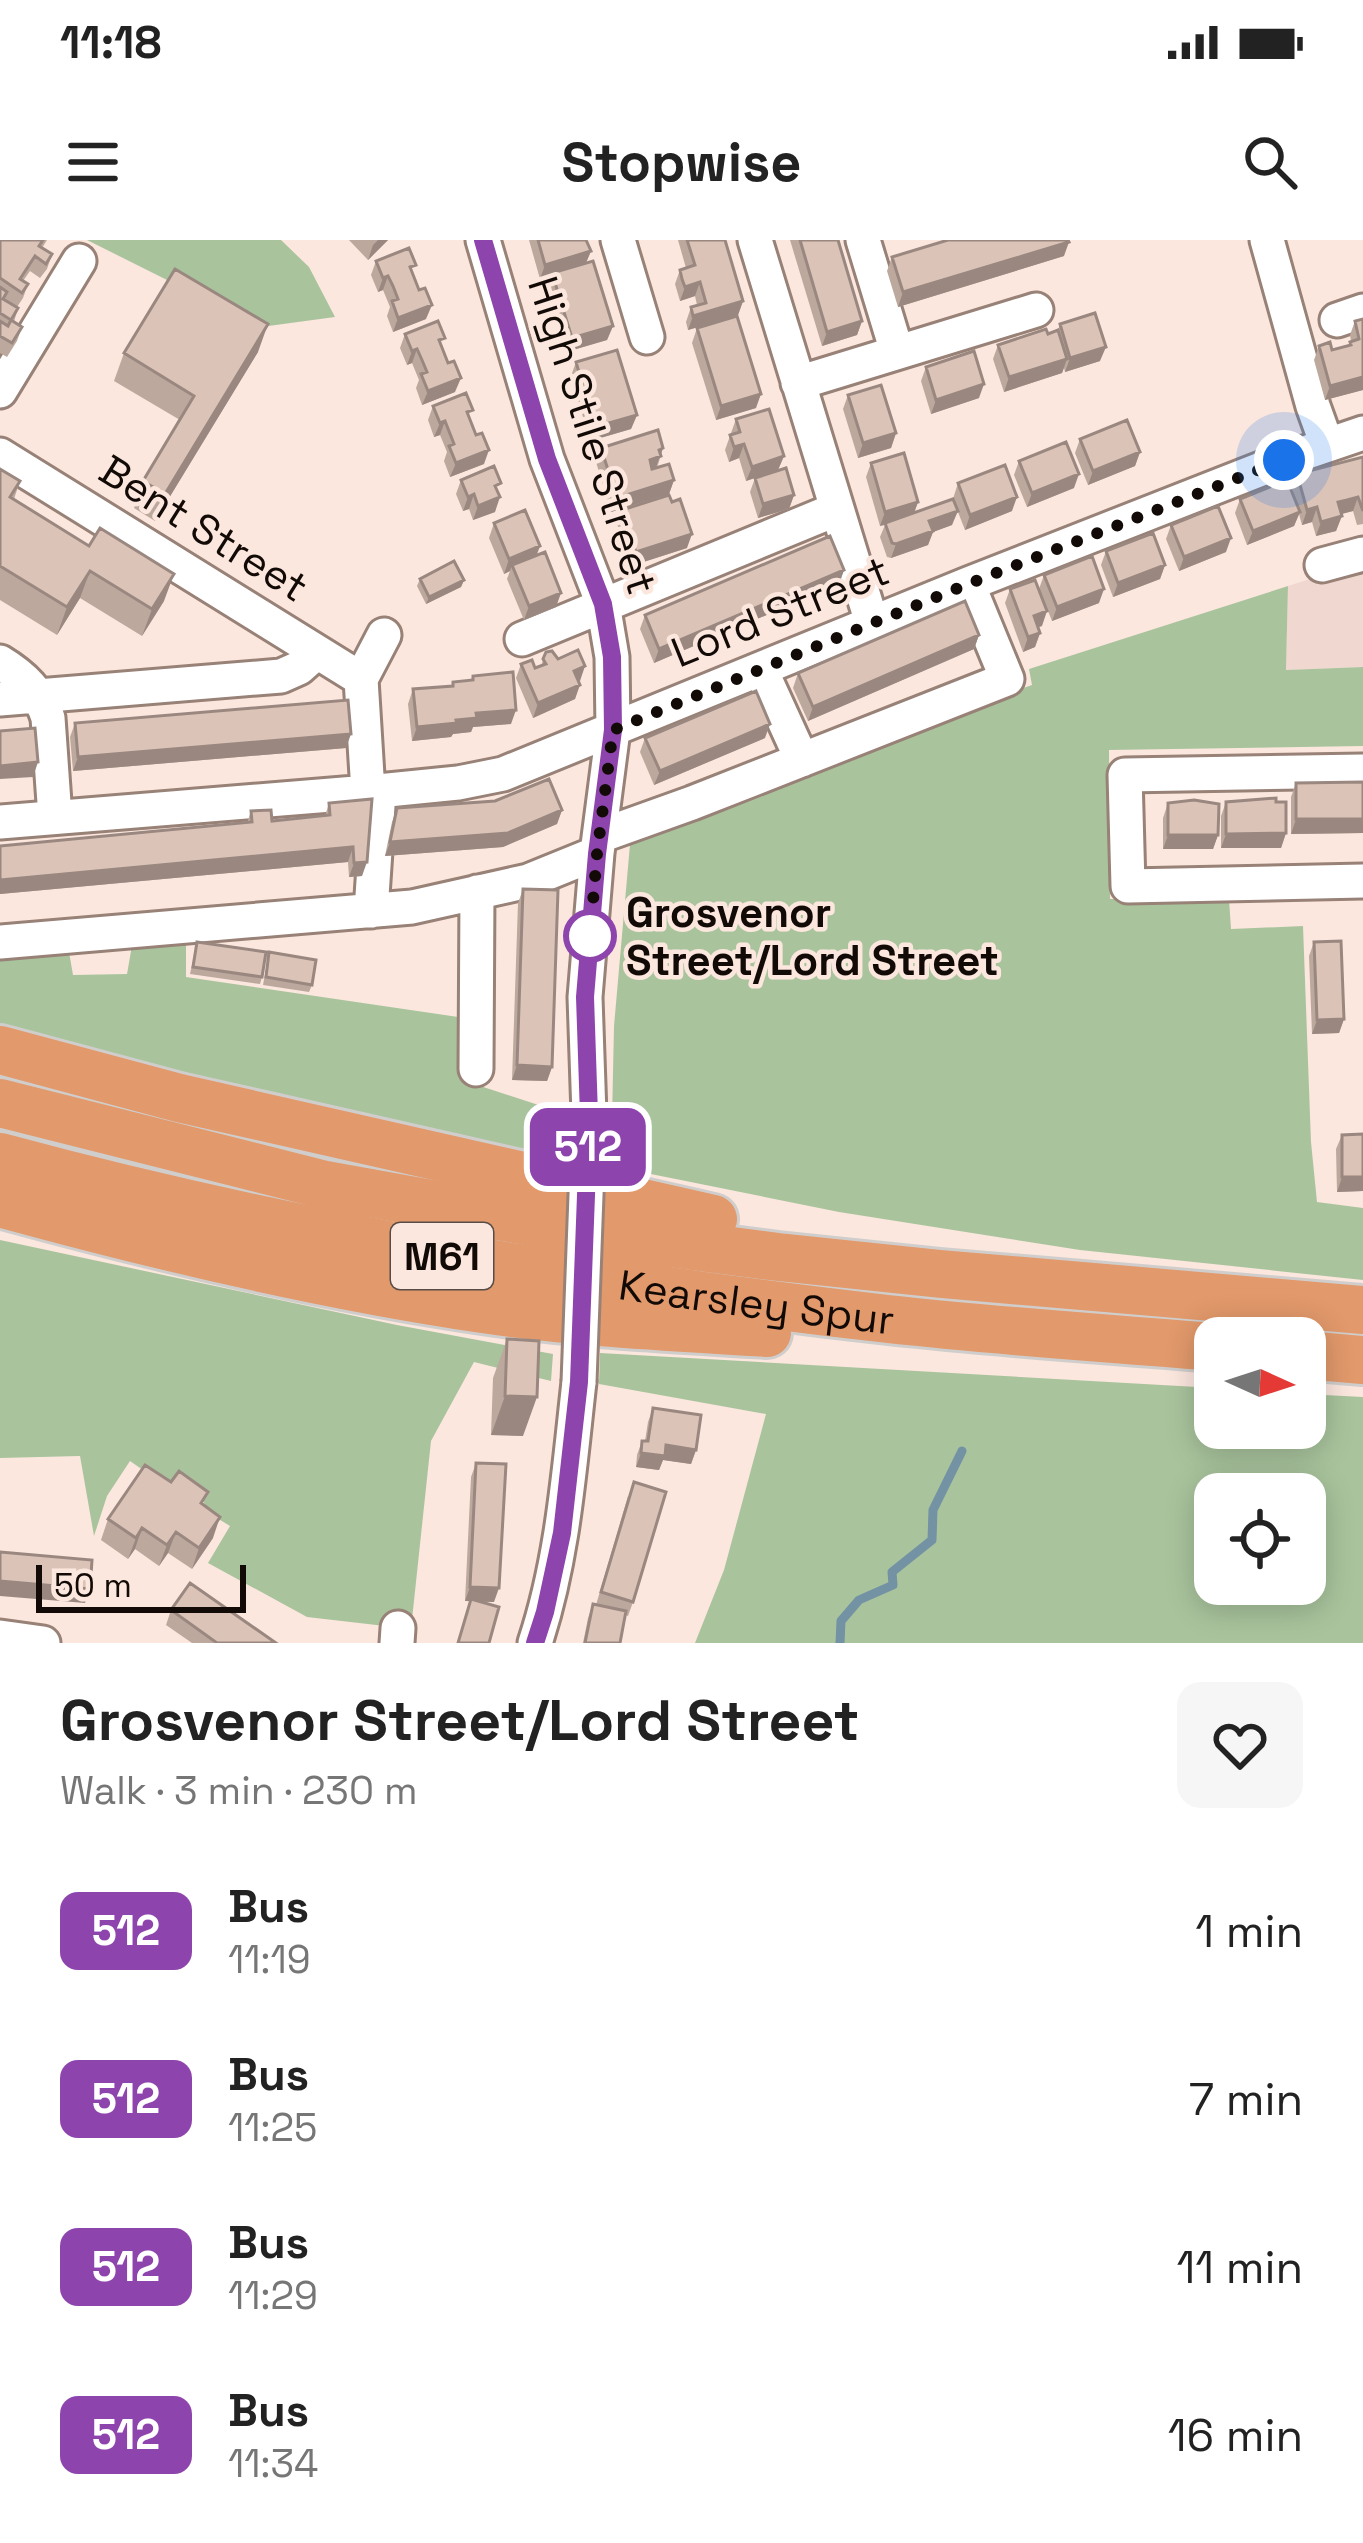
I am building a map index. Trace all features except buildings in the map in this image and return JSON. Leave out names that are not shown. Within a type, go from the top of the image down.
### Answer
[{"type":"highway","points":[[0,1050],[178,1098],[680,1214],[1169,1293],[1363,1310]]},
{"type":"highway","name":"Kearsley Spur","points":[[0,1103],[325,1185],[599,1234],[848,1265],[1169,1293]]},
{"type":"highway","name":"Kearsley Spur","points":[[0,1157],[305,1230],[476,1262],[891,1319],[1167,1343]]},
{"type":"highway","points":[[0,1203],[134,1240],[315,1281],[488,1310],[654,1326],[967,1345],[1194,1345]]},
{"type":"highway","points":[[1326,1357],[1363,1360]]},
{"type":"street","name":"High Stile Street","points":[[483,240],[547,459],[603,604],[612,657],[613,730],[585,997],[589,1115],[579,1382],[562,1533],[535,1643]]},
{"type":"street","points":[[618,240],[647,337]]},
{"type":"street","points":[[755,240],[872,623]]},
{"type":"street","points":[[863,240],[897,352]]},
{"type":"street","points":[[1267,240],[1327,445]]},
{"type":"street","points":[[0,391],[80,261]]},
{"type":"street","points":[[799,383],[1036,310]]},
{"type":"street","name":"Lord Street","points":[[0,822],[458,783],[502,774],[968,584],[1363,433]]},
{"type":"street","name":"Bent Street","points":[[0,454],[361,679]]},
{"type":"street","points":[[522,639],[837,508]]},
{"type":"street","points":[[1322,565],[1363,554]]},
{"type":"street","points":[[0,942],[412,908],[528,880],[598,845],[1007,679],[968,584]]},
{"type":"street","points":[[370,910],[374,791],[361,679],[385,635]]},
{"type":"street","points":[[0,699],[280,676],[299,668],[317,652]]},
{"type":"street","points":[[0,662],[39,696],[48,718],[55,818]]},
{"type":"street","points":[[761,670],[802,760]]},
{"type":"street","points":[[1363,771],[1125,775],[1128,886],[1363,881]]},
{"type":"street","points":[[476,1069],[477,892]]},
{"type":"street","points":[[0,1637],[43,1643]]},
{"type":"shaded area","points":[[1363,562],[1363,667],[1286,670],[1288,586]]},
{"type":"green space","points":[[87,240],[281,240],[309,267],[335,317],[261,327]]},
{"type":"green space","points":[[1288,586],[1286,670],[1363,667],[1363,746],[1109,750],[1110,899],[1229,899],[1231,929],[1303,926],[1317,1202],[1363,1208],[1363,1280],[1080,1250],[839,1212],[611,1166],[614,1026],[631,833],[1032,685],[1029,669]]},
{"type":"green space","points":[[186,936],[186,977],[465,1018],[462,1080],[566,1114],[563,1160],[248,1094],[0,1030],[0,951],[68,946],[73,975],[127,974],[133,940]]},
{"type":"green space","points":[[0,1240],[553,1354],[551,1381],[474,1362],[431,1441],[411,1629],[307,1617],[208,1563],[230,1526],[212,1515],[196,1491],[153,1477],[130,1461],[107,1496],[94,1536],[80,1456],[0,1458]]},
{"type":"green space","points":[[600,1353],[1194,1387],[1194,1449],[1326,1449],[1326,1395],[1363,1397],[1363,1643],[695,1643],[724,1570],[766,1414],[599,1384]]},
{"type":"waterway","points":[[840,1643],[841,1621],[859,1600],[893,1585],[892,1572],[932,1540],[933,1510],[962,1451]]},
{"type":"bus line","name":"512","points":[[483,240],[547,459],[603,604],[612,657],[613,730],[585,997],[589,1115],[579,1382],[562,1533],[535,1643]]},
{"type":"place","name":"Grosvenor Street/Lord Street","points":[[590,936]]},
{"type":"route","points":[[590,936],[589,949],[613,730],[1284,460]]}]
